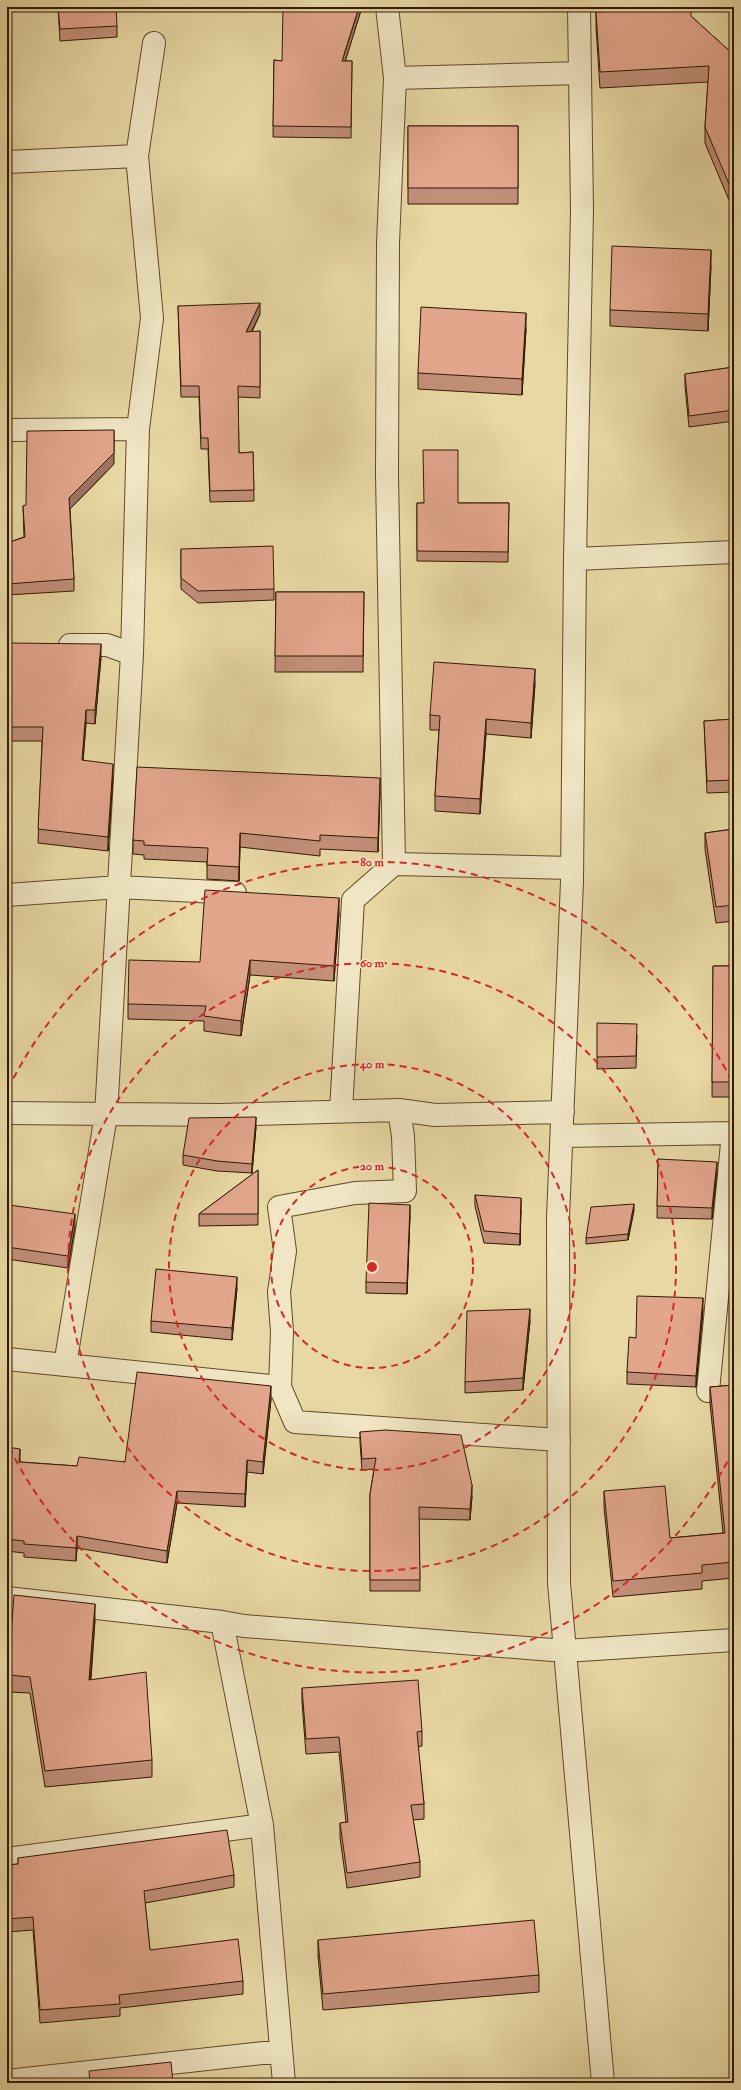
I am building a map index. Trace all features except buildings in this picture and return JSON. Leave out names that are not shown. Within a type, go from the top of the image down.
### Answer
[{"type":"street","points":[[387,7],[395,78],[388,243],[387,466],[389,681],[394,864]]},
{"type":"street","points":[[579,7],[582,210],[575,559],[572,868],[558,1218],[559,1583],[603,2083]]},
{"type":"street","points":[[66,1365],[106,1115],[132,654],[138,429],[152,318],[137,156],[154,43]]},
{"type":"street","points":[[395,78],[580,73]]},
{"type":"street","points":[[7,162],[137,156]]},
{"type":"street","points":[[7,430],[138,429]]},
{"type":"street","points":[[575,559],[734,552]]},
{"type":"street","points":[[53,644],[107,645],[132,654]]},
{"type":"street","points":[[341,1111],[353,900],[394,864],[572,868]]},
{"type":"street","points":[[7,895],[120,887],[252,894]]},
{"type":"street","points":[[330,898],[353,900]]},
{"type":"street","points":[[7,1113],[221,1115],[400,1110],[435,1115],[562,1112]]},
{"type":"street","points":[[400,1110],[403,1136],[405,1191],[355,1193],[279,1207],[286,1251],[280,1292],[282,1332],[280,1387],[295,1422],[559,1440]]},
{"type":"street","points":[[562,1136],[733,1133],[708,1391]]},
{"type":"street","points":[[7,1359],[280,1387]]},
{"type":"street","points":[[7,1598],[222,1622],[244,1626],[565,1652],[734,1640]]},
{"type":"street","points":[[222,1622],[262,1825],[284,2083]]},
{"type":"street","points":[[7,1859],[262,1825]]},
{"type":"street","points":[[7,2081],[281,2051]]}]
